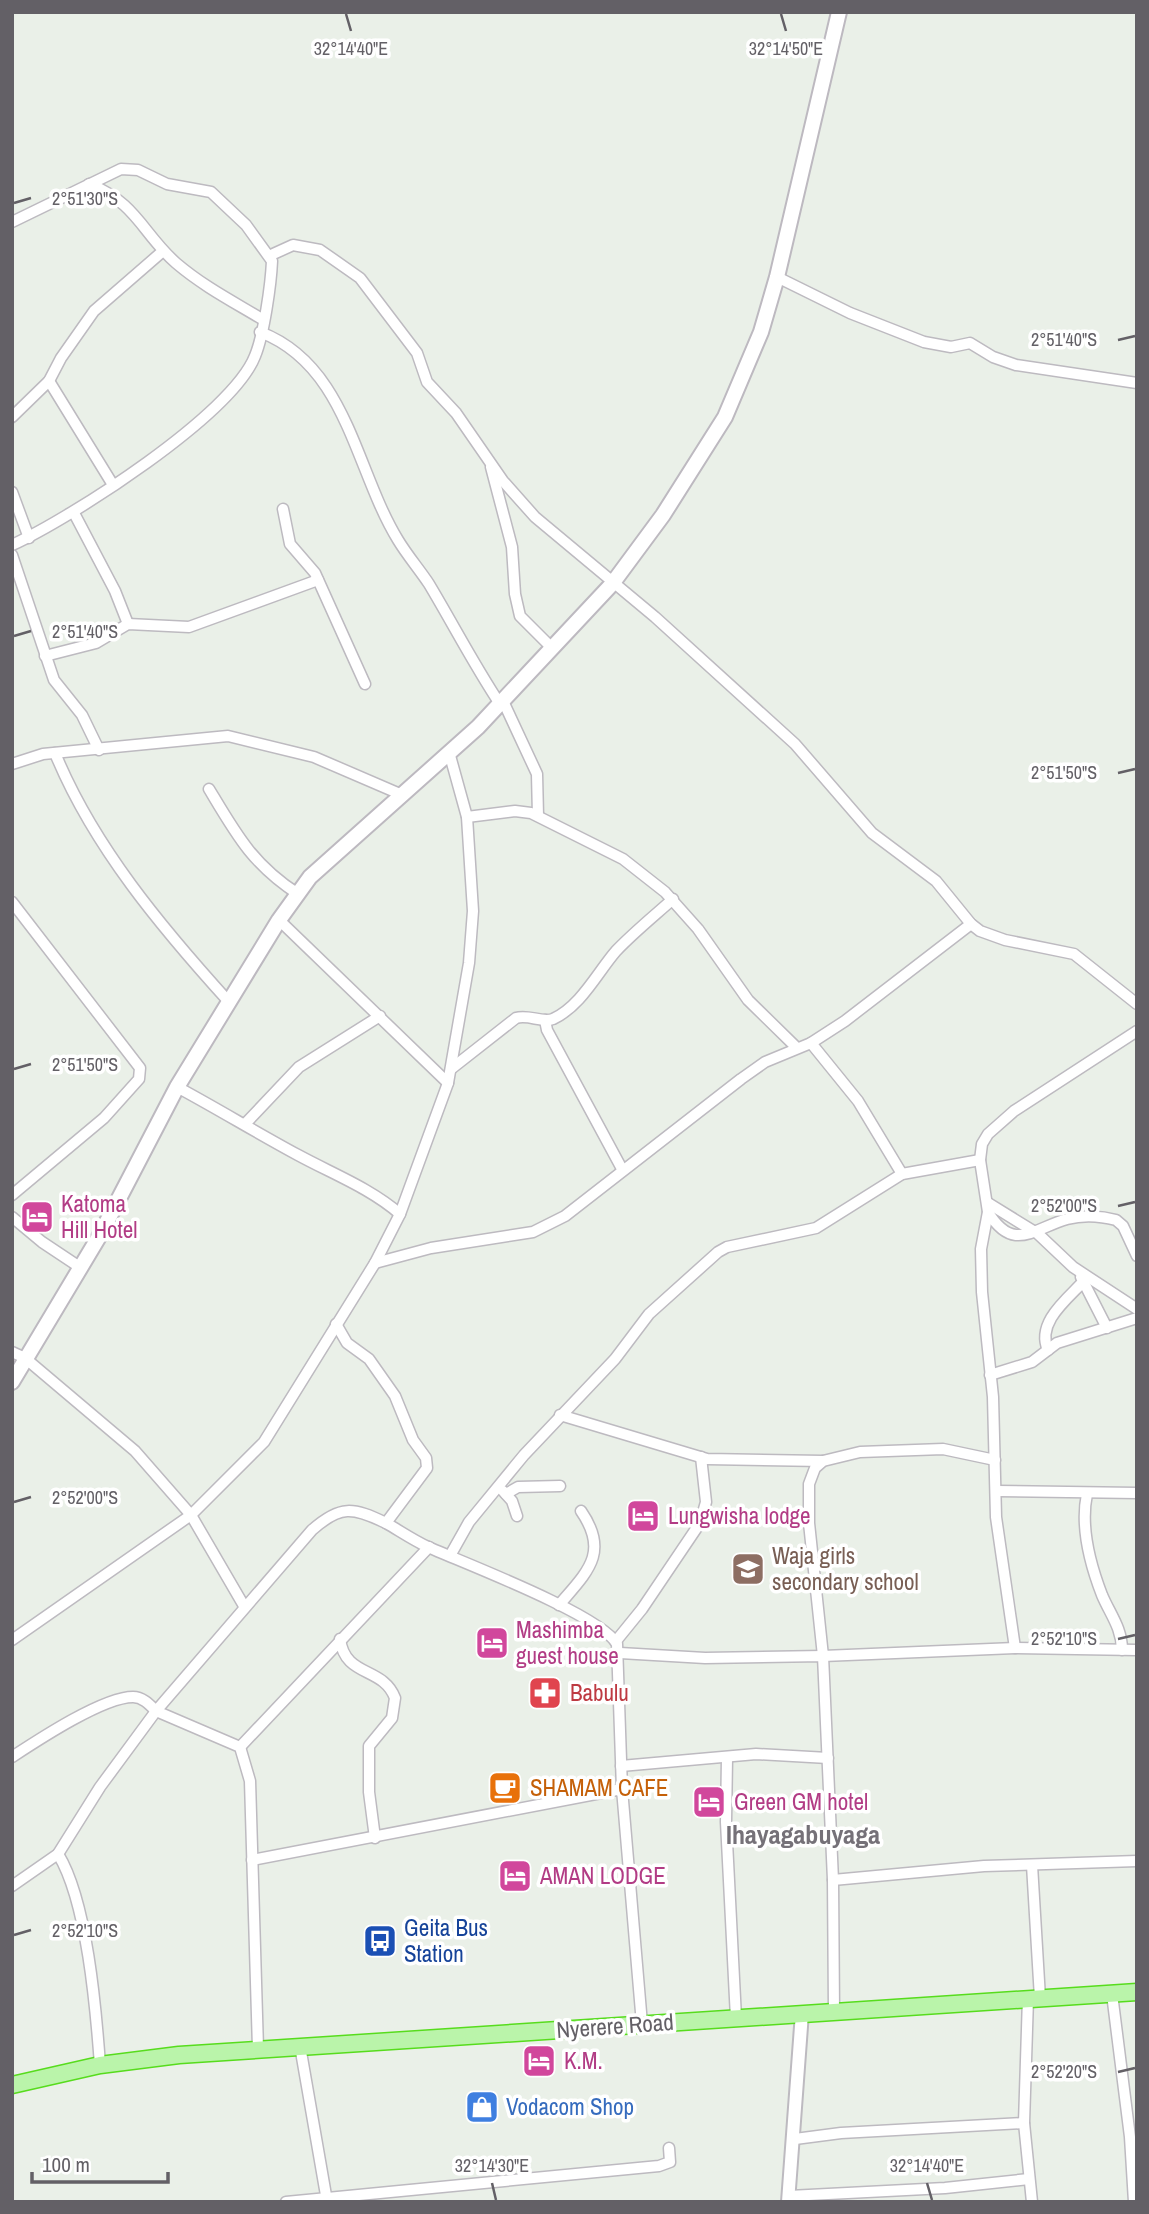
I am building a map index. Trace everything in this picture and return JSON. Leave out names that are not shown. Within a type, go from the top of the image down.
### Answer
[{"type":"highway","name":"Nyerere Road","points":[[12,2085],[100,2065],[258,2049],[1137,1992]]},
{"type":"main road","points":[[12,1382],[19,1355],[81,1268],[177,1087],[279,919],[310,877],[502,702],[612,584],[663,514],[725,417],[761,331],[777,277],[839,12]]},
{"type":"street","points":[[12,222],[121,169],[129,168],[167,184],[211,192],[246,225],[271,255],[272,273],[256,355],[246,371],[218,402],[167,447],[74,513],[12,545]]},
{"type":"street","points":[[89,184],[130,208],[163,251],[211,290],[262,319]]},
{"type":"street","points":[[271,255],[293,246],[312,248],[360,278],[417,353],[427,382],[456,413],[489,462],[535,517],[612,584],[655,617],[795,744],[872,833],[936,881],[971,924],[980,931],[1005,940],[1074,954],[1137,1004]]},
{"type":"street","points":[[12,417],[49,381],[61,358],[94,311],[163,251]]},
{"type":"street","points":[[777,277],[850,313],[924,342],[951,347],[970,343],[993,357],[1016,365],[1137,383]]},
{"type":"street","points":[[260,332],[280,342],[304,362],[337,402],[368,481],[397,539],[427,581],[502,702],[537,774],[538,816]]},
{"type":"street","points":[[49,381],[113,485]]},
{"type":"street","points":[[489,462],[509,533],[520,616],[553,649]]},
{"type":"street","points":[[12,492],[29,537]]},
{"type":"street","points":[[283,509],[290,544],[318,580],[365,684]]},
{"type":"street","points":[[74,513],[115,592],[128,624]]},
{"type":"street","points":[[12,555],[54,680],[82,715],[99,750]]},
{"type":"street","points":[[45,656],[96,643],[128,624],[189,627],[318,580]]},
{"type":"street","points":[[12,764],[55,753],[198,737],[245,738],[313,757],[400,794]]},
{"type":"street","points":[[12,1640],[191,1515],[264,1442],[375,1263],[400,1214],[449,1083],[468,963],[473,911],[467,817],[449,752]]},
{"type":"street","points":[[55,753],[81,809],[106,846],[181,949],[229,1002]]},
{"type":"street","points":[[209,789],[227,822],[255,861],[298,894]]},
{"type":"street","points":[[467,817],[514,811],[538,816],[569,835],[623,859],[673,899],[748,1000],[797,1048]]},
{"type":"street","points":[[451,1069],[516,1018],[524,1016],[545,1020],[558,1015],[589,988],[618,949],[673,899]]},
{"type":"street","points":[[12,902],[140,1068],[139,1079],[104,1118],[12,1195]]},
{"type":"street","points":[[279,919],[449,1083]]},
{"type":"street","points":[[375,1263],[431,1248],[533,1232],[565,1216],[749,1073],[811,1043],[870,1004],[971,924]]},
{"type":"street","points":[[246,1123],[299,1067],[380,1016]]},
{"type":"street","points":[[545,1020],[547,1030],[622,1170]]},
{"type":"street","points":[[1015,1648],[1001,1567],[996,1517],[998,1491],[981,1249],[988,1208],[980,1160],[988,1134],[1014,1111],[1137,1031]]},
{"type":"street","points":[[811,1043],[858,1101],[902,1174]]},
{"type":"street","points":[[177,1087],[246,1123],[298,1155],[365,1188],[400,1214]]},
{"type":"street","points":[[451,1554],[469,1522],[498,1486],[560,1415],[615,1359],[649,1314],[718,1252],[727,1247],[816,1227],[902,1174],[980,1160]]},
{"type":"street","points":[[988,1208],[1035,1232],[1078,1270],[1137,1309]]},
{"type":"street","points":[[988,1208],[1007,1234],[1035,1232],[1074,1218],[1116,1220],[1123,1226],[1137,1256]]},
{"type":"street","points":[[12,1217],[42,1242],[81,1268]]},
{"type":"street","points":[[1078,1270],[1107,1328]]},
{"type":"street","points":[[1048,1349],[1044,1339],[1045,1327],[1083,1282]]},
{"type":"street","points":[[990,1375],[1032,1362],[1057,1343],[1137,1318]]},
{"type":"street","points":[[336,1324],[347,1343],[369,1359],[395,1396],[412,1440],[428,1463],[386,1523]]},
{"type":"street","points":[[19,1355],[135,1451],[191,1515],[244,1606]]},
{"type":"street","points":[[560,1415],[701,1457],[823,1461],[860,1452],[943,1449],[995,1460]]},
{"type":"street","points":[[616,1641],[642,1609],[700,1523],[706,1502],[701,1457]]},
{"type":"street","points":[[823,1461],[811,1474],[808,1497],[823,1656],[833,1880],[834,2012]]},
{"type":"street","points":[[498,1486],[506,1494],[517,1516]]},
{"type":"street","points":[[506,1494],[518,1487],[559,1486]]},
{"type":"street","points":[[998,1491],[1137,1493]]},
{"type":"street","points":[[1087,1494],[1084,1520],[1088,1547],[1102,1594],[1119,1628],[1122,1650]]},
{"type":"street","points":[[12,1886],[58,1854],[100,1787],[156,1711],[244,1606],[325,1518],[346,1510],[386,1523],[429,1547],[451,1554],[559,1605],[606,1631],[616,1641],[620,1653],[622,1789],[642,2024]]},
{"type":"street","points":[[559,1605],[578,1582],[595,1554],[593,1530],[582,1511]]},
{"type":"street","points":[[240,1747],[429,1547]]},
{"type":"street","points":[[340,1639],[341,1648],[351,1665],[382,1680],[395,1698],[392,1718],[369,1746],[369,1792],[375,1838]]},
{"type":"street","points":[[620,1653],[705,1658],[1015,1648],[1137,1650]]},
{"type":"street","points":[[12,1757],[58,1728],[110,1703],[134,1696],[145,1700],[156,1711],[240,1747]]},
{"type":"street","points":[[240,1747],[250,1782],[258,2049]]},
{"type":"street","points":[[621,1766],[787,1754],[828,1758]]},
{"type":"street","points":[[727,1758],[726,1822],[736,2018]]},
{"type":"street","points":[[252,1860],[622,1789]]},
{"type":"street","points":[[58,1854],[69,1877],[81,1924],[96,2008],[100,2065]]},
{"type":"street","points":[[833,1880],[1032,1865],[1137,1861]]},
{"type":"street","points":[[1032,1865],[1034,1998],[1024,2123],[1032,2202]]},
{"type":"street","points":[[1112,1994],[1130,2137],[1135,2202]]},
{"type":"street","points":[[802,2013],[795,2138],[788,2199],[1029,2179]]},
{"type":"street","points":[[300,2046],[326,2199]]},
{"type":"street","points":[[795,2138],[1024,2123]]},
{"type":"street","points":[[286,2202],[659,2166],[670,2162],[669,2148]]},
{"type":"place","name":"Katoma Hill Hotel","points":[[37,1217]]},
{"type":"place","name":"Lungwisha lodge","points":[[643,1516]]},
{"type":"place","name":"Waja girls secondary school","points":[[748,1569]]},
{"type":"place","name":"Mashimba guest house","points":[[492,1643]]},
{"type":"place","name":"Babulu","points":[[545,1693]]},
{"type":"place","name":"SHAMAM CAFE","points":[[505,1788]]},
{"type":"place","name":"Green GM hotel","points":[[709,1802]]},
{"type":"place","name":"AMAN LODGE","points":[[515,1876]]},
{"type":"place","name":"Geita Bus Station","points":[[380,1941]]},
{"type":"place","name":"K.M.","points":[[539,2061]]},
{"type":"place","name":"Vodacom Shop","points":[[482,2107]]},
{"type":"district","name":"Ihayagabuyaga","points":[[803,1835]]}]
